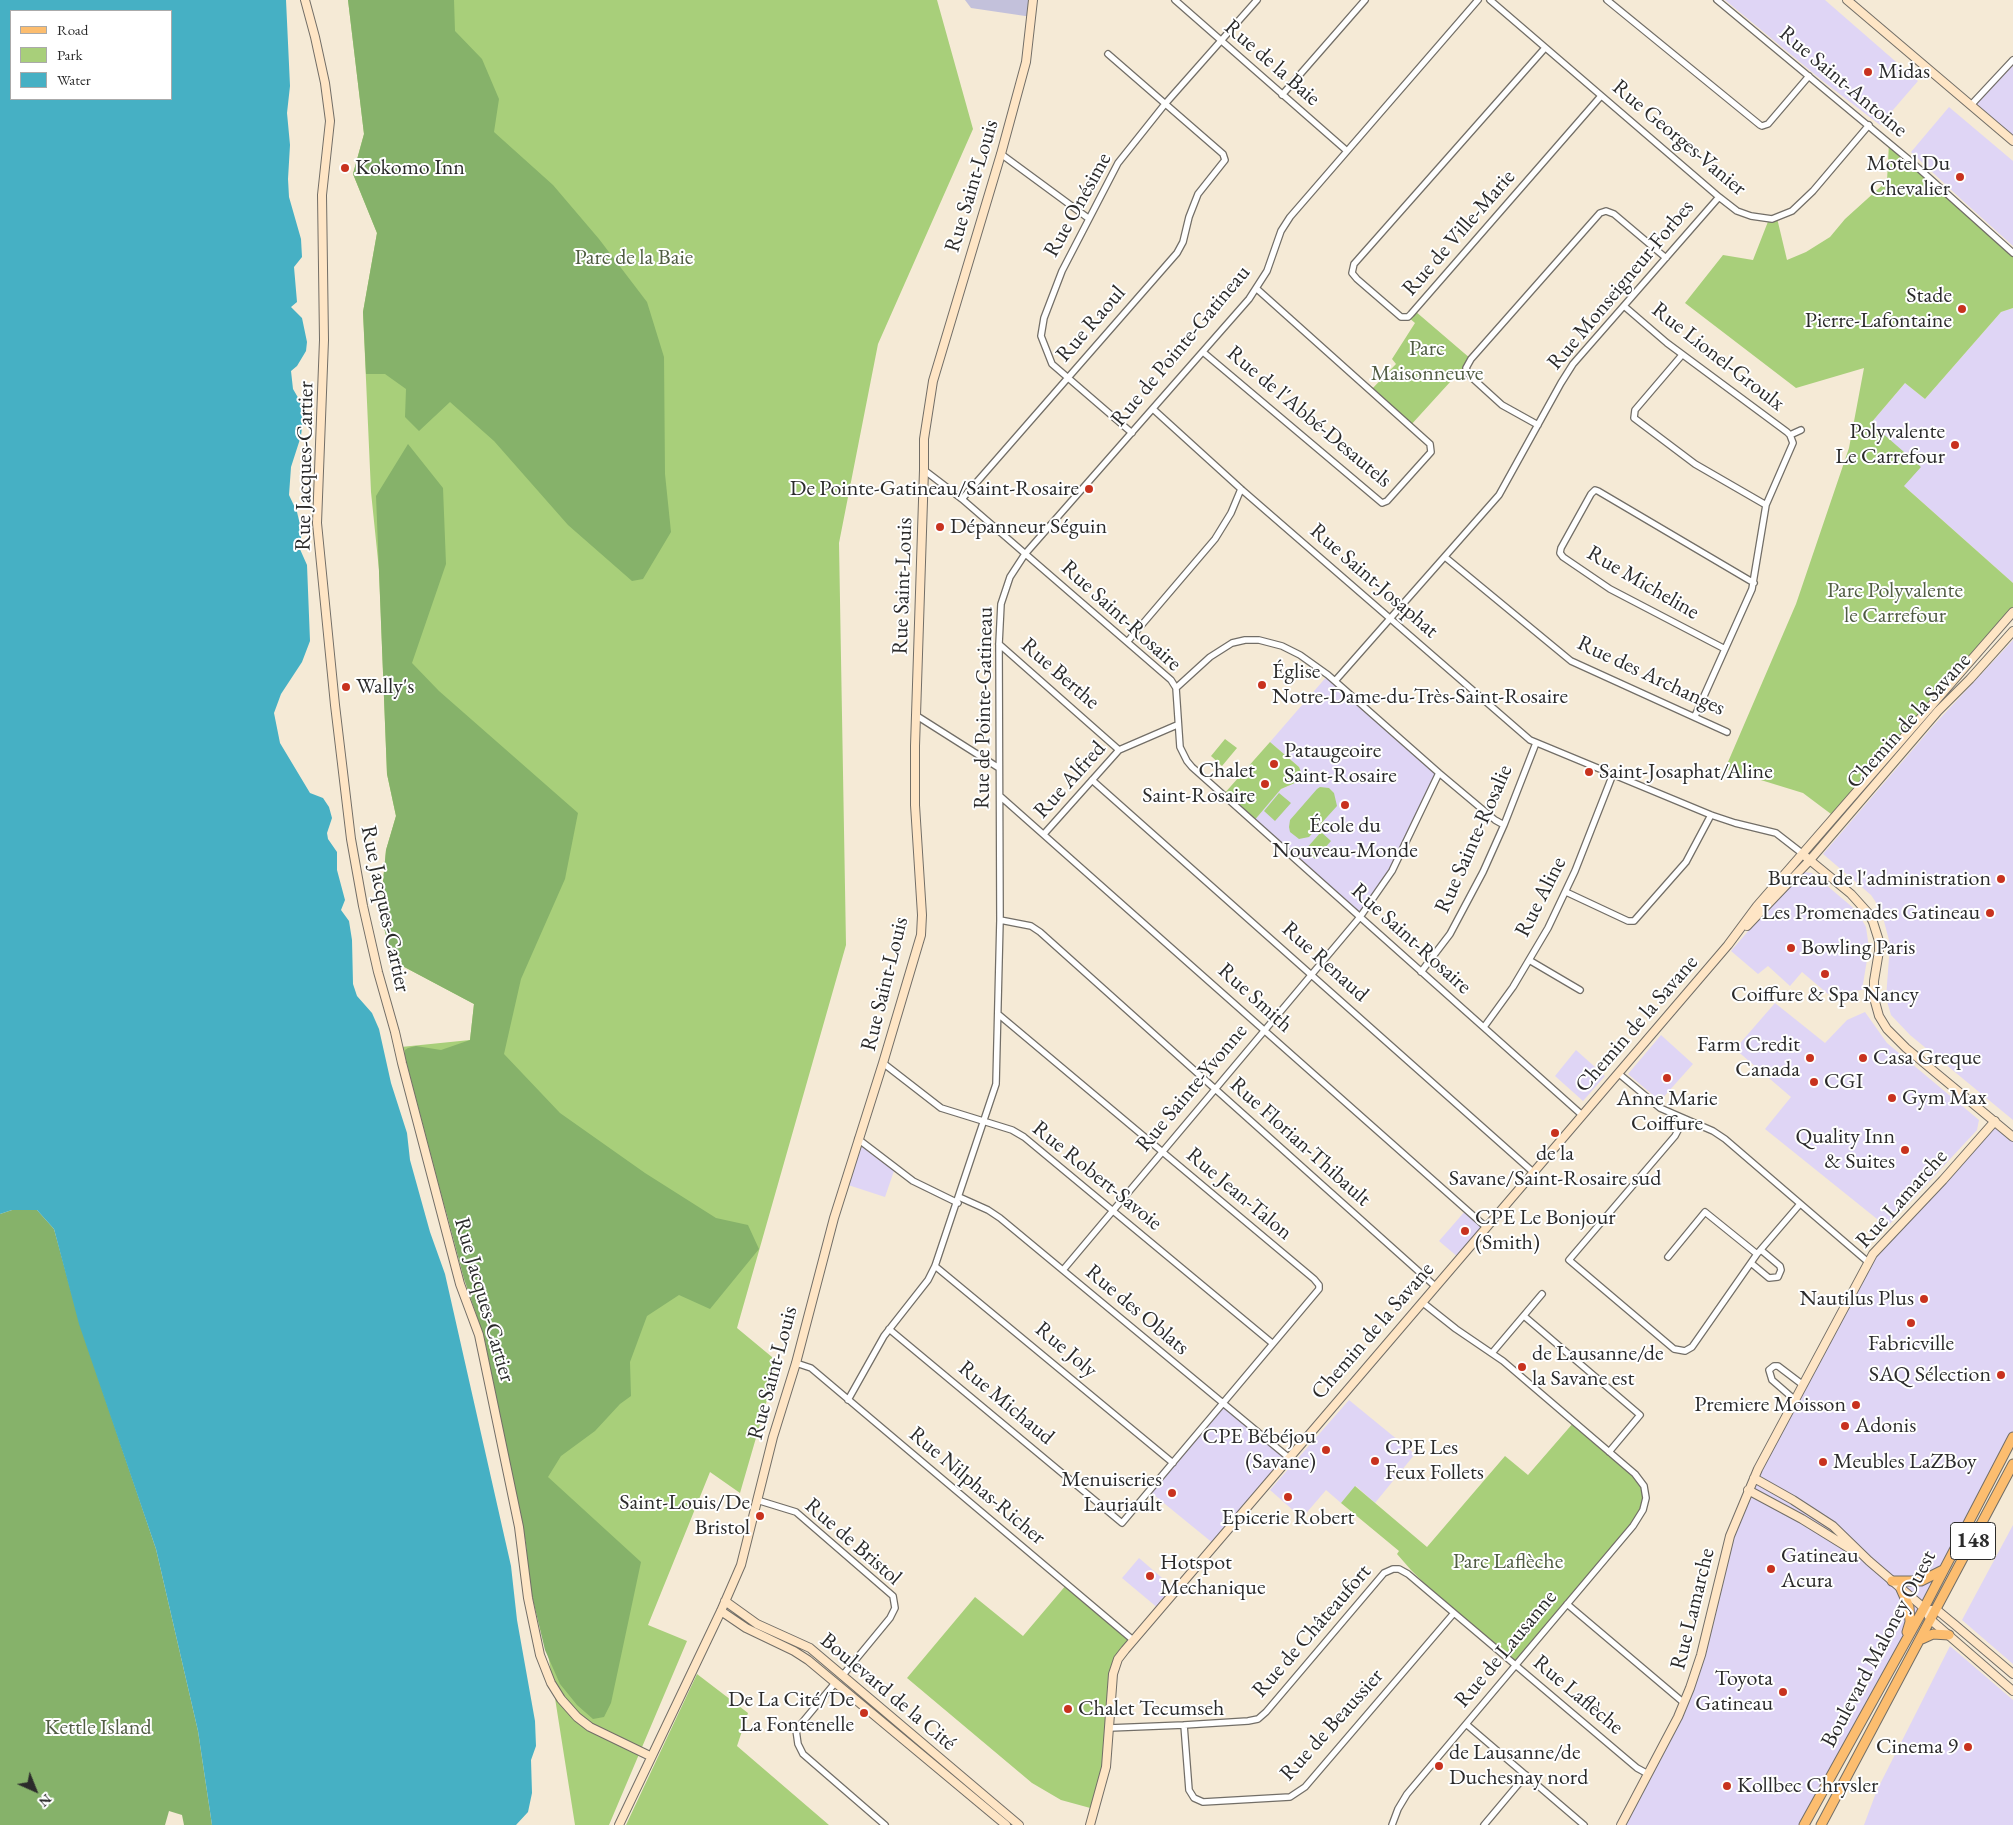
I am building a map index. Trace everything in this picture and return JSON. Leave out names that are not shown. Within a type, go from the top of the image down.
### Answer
[{"type":"main road","name":"Boulevard Maloney Ouest","points":[[1804,1825],[1924,1608],[2013,1437]]},
{"type":"main road","name":"Boulevard Maloney Ouest","points":[[1821,1825],[2013,1464]]},
{"type":"main road","points":[[1892,1581],[1921,1581],[1944,1570]]},
{"type":"main road","points":[[1902,1589],[1908,1600],[1910,1614],[1905,1642]]},
{"type":"main road","points":[[1920,1641],[1930,1634],[1949,1635]]},
{"type":"street","name":"Rue Jacques-Cartier","points":[[305,0],[325,82],[330,121],[322,195],[324,357],[317,524],[334,705],[351,839],[363,906],[378,972],[460,1284],[479,1335],[519,1527],[528,1598],[540,1655],[551,1683],[577,1717],[590,1727],[650,1756]]},
{"type":"street","name":"Rue Saint-Louis","points":[[618,1825],[721,1611],[741,1565],[834,1218],[883,1063],[922,926],[915,806],[924,439],[933,381],[1001,154],[1026,62],[1033,0]]},
{"type":"street","name":"Rue de la Baie","points":[[1174,0],[1346,151]]},
{"type":"street","name":"Rue Onésime","points":[[1132,433],[1052,364],[1041,336],[1044,318],[1062,271],[1118,163],[1165,104],[1257,0]]},
{"type":"street","points":[[1282,95],[1365,0]]},
{"type":"street","name":"Rue de Pointe-Gatineau","points":[[848,1400],[889,1329],[928,1280],[936,1266],[985,1123],[996,1084],[1000,920],[999,644],[1003,596],[1010,577],[1025,554],[1257,289],[1270,265],[1281,231],[1290,216],[1478,0]]},
{"type":"street","name":"Rue Georges-Vanier","points":[[1490,0],[1719,197],[1737,211],[1756,218],[1772,219],[1785,215],[1801,204],[1868,126]]},
{"type":"street","points":[[1607,0],[1760,126],[1768,124],[1808,76]]},
{"type":"street","name":"Rue Saint-Antoine","points":[[1717,0],[1914,163],[2013,253]]},
{"type":"street","points":[[1847,0],[2013,141]]},
{"type":"street","name":"Rue de Ville-Marie","points":[[1545,48],[1354,264],[1352,273],[1357,279],[1401,317],[1408,317],[1411,314],[1601,96]]},
{"type":"street","points":[[1108,54],[1165,104]]},
{"type":"street","points":[[1970,105],[2013,60]]},
{"type":"street","name":"Rue Raoul","points":[[962,499],[1177,253],[1184,242],[1189,217],[1198,194],[1226,160],[1223,154],[1165,104]]},
{"type":"street","points":[[1001,154],[1088,218]]},
{"type":"street","name":"Rue Monseigneur-Forbes","points":[[1335,681],[1498,495],[1573,364],[1719,197]]},
{"type":"street","points":[[1538,425],[1502,405],[1469,375],[1466,368],[1471,359],[1600,213],[1606,211],[1614,214],[1666,258]]},
{"type":"street","name":"Rue de l'Abbé-Desautels","points":[[1203,352],[1382,503],[1387,501],[1431,452],[1430,444],[1257,289]]},
{"type":"street","name":"Rue Lionel-Groulx","points":[[1624,306],[1682,355],[1790,435],[1793,443],[1766,505],[1754,583],[1694,716]]},
{"type":"street","points":[[1682,355],[1635,410],[1634,418],[1695,464],[1766,505]]},
{"type":"street","name":"Rue Saint-Josaphat","points":[[1153,409],[1241,489],[1524,735],[1536,742],[1711,815],[1734,823],[1776,833],[1803,854]]},
{"type":"street","name":"Rue Lionel-Groulx","points":[[1790,435],[1801,430]]},
{"type":"street","name":"Rue Saint-Rosaire","points":[[924,470],[962,499],[1171,680],[1176,688],[1177,725],[1180,747],[1192,767],[1582,1115]]},
{"type":"street","points":[[1128,642],[1215,539],[1231,513],[1241,489]]},
{"type":"street","name":"Rue Micheline","points":[[1725,649],[1610,589],[1563,557],[1560,553],[1561,548],[1595,490],[1754,583]]},
{"type":"street","name":"Rue des Archanges","points":[[1445,557],[1572,661],[1727,732]]},
{"type":"street","name":"Chemin de la Savane","points":[[1090,1825],[1105,1772],[1113,1674],[1118,1659],[1434,1286],[1728,945],[1758,906],[2013,612]]},
{"type":"street","name":"Chemin de la Savane","points":[[1728,945],[1766,908],[1810,860],[1923,727],[1970,680],[2013,631]]},
{"type":"street","points":[[1176,688],[1218,651],[1232,643],[1245,640],[1267,641],[1290,650],[1308,660],[1335,681],[1438,773],[1495,820],[1504,825]]},
{"type":"street","name":"Rue Berthe","points":[[999,644],[1119,750]]},
{"type":"street","points":[[917,716],[999,768]]},
{"type":"street","name":"Rue Alfred","points":[[1044,834],[1119,750],[1177,725]]},
{"type":"street","name":"Rue Sainte-Rosalie","points":[[1422,972],[1455,925],[1492,854],[1536,742]]},
{"type":"street","name":"Rue Sainte-Yvonne","points":[[1063,1270],[1214,1088],[1360,917],[1392,871],[1438,773]]},
{"type":"street","name":"Rue Aline","points":[[1484,1027],[1508,994],[1529,960],[1566,892],[1613,774]]},
{"type":"street","name":"Rue Renaud","points":[[1092,780],[1533,1172]]},
{"type":"street","name":"Rue Smith","points":[[1000,796],[1486,1227]]},
{"type":"street","points":[[1566,892],[1628,921],[1634,921],[1686,862],[1711,815]]},
{"type":"street","points":[[1803,854],[1851,894],[1865,909],[1873,922],[1879,946],[1874,981],[1874,998],[1879,1016],[1886,1029],[1906,1048],[2013,1137]]},
{"type":"street","name":"Rue Florian-Thibault","points":[[1000,920],[1031,926],[1040,932],[1434,1286]]},
{"type":"street","points":[[1529,960],[1580,990]]},
{"type":"street","name":"Rue Jean-Talon","points":[[998,1014],[1319,1285],[1317,1292],[1272,1343]]},
{"type":"street","name":"Rue Robert-Savoie","points":[[883,1063],[941,1108],[1012,1130],[1024,1137],[1272,1343]]},
{"type":"street","points":[[1618,1073],[1655,1105],[1719,1135],[1868,1262]]},
{"type":"street","points":[[1684,1119],[1675,1136],[1569,1260],[1674,1349],[1681,1352],[1692,1347],[1759,1252],[1800,1204]]},
{"type":"street","name":"Rue Lamarche","points":[[1621,1825],[1684,1704],[1702,1655],[1730,1536],[1748,1490],[1868,1262],[1873,1254],[1943,1180],[1995,1121]]},
{"type":"street","name":"Rue des Oblats","points":[[858,1139],[912,1181],[995,1214],[1288,1457]]},
{"type":"street","points":[[1668,1257],[1705,1212],[1780,1266],[1780,1274],[1774,1279],[1770,1278],[1751,1263]]},
{"type":"street","name":"Rue Joly","points":[[936,1266],[1173,1462]]},
{"type":"street","points":[[1492,1353],[1542,1294]]},
{"type":"street","name":"Rue de Lausanne","points":[[1392,1825],[1398,1809],[1407,1794],[1633,1526],[1645,1504],[1646,1492],[1642,1482],[1609,1452],[1492,1353],[1456,1329],[1422,1302]]},
{"type":"street","points":[[1524,1316],[1640,1416],[1609,1452]]},
{"type":"street","name":"Rue Michaud","points":[[889,1329],[1122,1523],[1173,1462]]},
{"type":"street","points":[[1173,1462],[1272,1343]]},
{"type":"street","name":"Rue Nilphas-Richer","points":[[796,1362],[811,1368],[1133,1640]]},
{"type":"street","points":[[1795,1400],[1772,1380],[1769,1370],[1774,1366],[1778,1366],[1803,1385]]},
{"type":"street","points":[[1754,1478],[1803,1505],[1833,1526],[1869,1561],[1924,1608],[1931,1620],[2013,1691]]},
{"type":"street","points":[[1748,1490],[1802,1519],[1869,1561]]},
{"type":"street","name":"Rue de Bristol","points":[[757,1500],[796,1512],[893,1596],[895,1608],[890,1618],[843,1674]]},
{"type":"street","name":"Rue Laflèche","points":[[1393,1569],[1404,1570],[1637,1768],[1648,1774]]},
{"type":"street","name":"Rue de Châteaufort","points":[[1109,1728],[1248,1721],[1262,1716],[1384,1573],[1393,1569]]},
{"type":"street","name":"Boulevard de la Cité","points":[[725,1601],[757,1624],[803,1644],[843,1674],[1016,1824]]},
{"type":"street","points":[[1567,1604],[1684,1704]]},
{"type":"street","points":[[1924,1608],[1937,1610],[2013,1674]]},
{"type":"street","name":"Boulevard de la Cité","points":[[721,1611],[746,1628],[801,1655],[1006,1825]]},
{"type":"street","name":"Rue de Beaussier","points":[[1184,1725],[1189,1790],[1194,1798],[1203,1802],[1290,1797],[1305,1787],[1454,1613]]},
{"type":"street","points":[[843,1674],[796,1730],[798,1744],[803,1754],[885,1825]]},
{"type":"street","points":[[1466,1724],[1584,1825]]},
{"type":"street","points":[[1484,1825],[1526,1776]]},
{"type":"shaded area","points":[[965,0],[1033,0],[1032,17],[971,8]]},
{"type":"shaded area","points":[[1725,0],[1825,0],[1918,81],[1880,125],[1824,82]]},
{"type":"shaded area","points":[[2013,59],[2013,141],[1971,105]]},
{"type":"shaded area","name":"Motel Du Chevalier","points":[[1949,107],[2013,161],[2013,246],[1911,152]]},
{"type":"shaded area","name":"Polyvalente Le Carrefour","points":[[2013,308],[2013,583],[1904,486],[1871,423],[1905,383],[1925,399],[2001,312]]},
{"type":"shaded area","name":"Les Promenades Gatineau","points":[[2013,640],[2013,1120],[1910,1035],[1891,1015],[1886,998],[1890,944],[1881,910],[1871,895],[1823,854],[1933,726]]},
{"type":"shaded area","name":"École du Nouveau-Monde","points":[[1328,675],[1439,773],[1392,871],[1360,917],[1253,822],[1281,789],[1304,779],[1299,767],[1270,742]]},
{"type":"shaded area","points":[[1803,872],[1812,873],[1857,911],[1866,927],[1869,948],[1862,990],[1828,994],[1802,972],[1790,986],[1768,966],[1758,974],[1731,951],[1768,908]]},
{"type":"shaded area","points":[[1775,1003],[1825,1043],[1847,1020],[1865,1012],[1887,1043],[1979,1120],[1977,1130],[1887,1227],[1765,1129],[1791,1097],[1735,1049]]},
{"type":"shaded area","points":[[1661,1035],[1693,1064],[1660,1101],[1628,1074]]},
{"type":"shaded area","points":[[1576,1050],[1605,1076],[1583,1101],[1555,1076]]},
{"type":"shaded area","points":[[1995,1121],[2013,1137],[2013,1437],[1804,1825],[1621,1825],[1684,1703],[1734,1523],[1868,1262]]},
{"type":"shaded area","points":[[858,1139],[895,1168],[885,1197],[845,1184]]},
{"type":"shaded area","name":"CPE Le Bonjour (Smith)","points":[[1466,1210],[1486,1227],[1459,1258],[1439,1241]]},
{"type":"shaded area","points":[[1349,1400],[1415,1454],[1375,1503],[1356,1486],[1341,1503],[1326,1490],[1302,1518],[1270,1490]]},
{"type":"shaded area","points":[[1223,1404],[1288,1457],[1214,1544],[1149,1491]]},
{"type":"shaded area","points":[[2013,1525],[2013,1664],[1962,1620]]},
{"type":"shaded area","points":[[1139,1558],[1176,1590],[1159,1609],[1122,1578]]},
{"type":"shaded area","points":[[1950,1646],[2013,1700],[2013,1825],[1864,1825],[1877,1790]]},
{"type":"green space","name":"Parc de la Baie","points":[[348,0],[937,0],[973,129],[878,344],[839,543],[846,945],[737,1328],[778,1362],[740,1493],[710,1472],[648,1625],[687,1641],[609,1825],[575,1825],[520,1476],[488,1333],[440,1193],[401,1047],[470,1040],[474,1004],[393,961],[380,913],[386,850],[396,816],[387,774],[379,570],[371,492],[363,312],[377,233],[353,174],[364,134]]},
{"type":"green space","points":[[348,0],[454,0],[455,31],[482,59],[499,99],[494,132],[553,185],[599,239],[647,302],[664,357],[665,474],[671,532],[643,579],[632,581],[568,525],[494,441],[450,402],[419,431],[405,417],[406,389],[385,374],[366,374],[363,312],[377,233],[353,174],[364,134]]},
{"type":"green space","name":"Parc Polyvalente le Carrefour","points":[[1889,143],[2013,253],[2013,308],[2001,312],[1925,399],[1905,383],[1871,423],[1921,467],[1904,486],[2013,583],[2013,612],[1835,817],[1803,793],[1725,769],[1796,604],[1849,448],[1864,368],[1796,388],[1685,303],[1723,255],[1753,260],[1769,219],[1777,218],[1787,260],[1806,252],[1830,237],[1845,219],[1887,181]]},
{"type":"green space","name":"Parc Maisonneuve","points":[[1415,311],[1471,359],[1410,426],[1370,391],[1396,364],[1392,359],[1415,323],[1408,317]]},
{"type":"green space","points":[[408,444],[443,488],[446,564],[412,663],[439,691],[578,813],[565,879],[521,979],[504,1054],[560,1113],[645,1173],[716,1218],[748,1225],[759,1249],[710,1309],[679,1295],[647,1316],[630,1362],[631,1396],[620,1404],[595,1431],[561,1456],[548,1477],[641,1562],[611,1703],[604,1717],[593,1719],[577,1705],[560,1684],[545,1650],[528,1579],[526,1544],[484,1337],[464,1279],[405,1056],[405,1050],[416,1046],[441,1050],[470,1040],[474,1004],[393,961],[380,913],[386,850],[396,816],[387,774],[376,496]]},
{"type":"green space","points":[[1225,739],[1237,748],[1222,766],[1211,756]]},
{"type":"green space","points":[[1270,742],[1299,767],[1304,779],[1281,789],[1253,822],[1223,795]]},
{"type":"green space","points":[[1320,787],[1329,788],[1334,793],[1337,806],[1309,837],[1299,839],[1290,832],[1290,820]]},
{"type":"green space","points":[[1279,793],[1291,803],[1275,821],[1264,811]]},
{"type":"green space","points":[[1321,832],[1331,841],[1315,859],[1305,850]]},
{"type":"green space","name":"Kettle Island","points":[[12,1210],[37,1210],[54,1229],[80,1324],[156,1549],[198,1731],[212,1825],[184,1825],[182,1815],[169,1811],[165,1825],[0,1825],[0,1214]]},
{"type":"green space","name":"Parc Laflèche","points":[[1574,1422],[1635,1474],[1644,1486],[1643,1510],[1515,1665],[1454,1613],[1411,1570],[1397,1554],[1399,1551],[1341,1503],[1355,1486],[1427,1547],[1505,1456],[1528,1475]]},
{"type":"green space","points":[[1067,1584],[1133,1640],[1118,1659],[1107,1758],[1094,1809],[1061,1800],[1032,1783],[907,1678],[975,1597],[1023,1636]]},
{"type":"green space","points":[[697,1674],[748,1713],[737,1746],[829,1825],[626,1825]]},
{"type":"water","points":[[0,0],[286,0],[290,86],[287,113],[290,145],[289,197],[301,239],[302,257],[294,267],[297,302],[291,307],[302,318],[307,342],[306,351],[297,366],[291,371],[293,389],[300,401],[303,418],[301,436],[291,467],[289,495],[297,512],[302,533],[299,547],[307,565],[310,641],[302,662],[281,694],[274,713],[280,743],[310,793],[323,798],[329,807],[332,818],[327,833],[328,839],[337,852],[337,870],[345,900],[341,910],[349,921],[352,940],[353,984],[357,996],[372,1013],[379,1029],[391,1083],[407,1133],[410,1160],[430,1232],[445,1274],[511,1566],[517,1620],[535,1721],[536,1746],[531,1760],[532,1793],[528,1812],[516,1825],[212,1825],[198,1731],[156,1549],[79,1324],[54,1229],[37,1210],[12,1210],[0,1214]]},
{"type":"place","name":"Midas","points":[[1868,72]]},
{"type":"place","name":"Kokomo Inn","points":[[345,168]]},
{"type":"place","name":"Motel Du Chevalier","points":[[1960,177]]},
{"type":"place","name":"Stade Pierre-Lafontaine","points":[[1962,309]]},
{"type":"place","name":"Polyvalente Le Carrefour","points":[[1955,445]]},
{"type":"place","name":"De Pointe-Gatineau/Saint-Rosaire","points":[[1089,489]]},
{"type":"place","name":"Dépanneur Séguin","points":[[940,527]]},
{"type":"place","name":"Église Notre-Dame-du-Très-Saint-Rosaire","points":[[1262,685]]},
{"type":"place","name":"Wally's","points":[[346,687]]},
{"type":"place","name":"Pataugeoire Saint-Rosaire","points":[[1274,764]]},
{"type":"place","name":"Saint-Josaphat/Aline","points":[[1589,772]]},
{"type":"place","name":"Chalet Saint-Rosaire","points":[[1265,784]]},
{"type":"place","name":"École du Nouveau-Monde","points":[[1345,805]]},
{"type":"place","name":"Bureau de l'administration","points":[[2001,879]]},
{"type":"place","name":"Les Promenades Gatineau","points":[[1990,913]]},
{"type":"place","name":"Bowling Paris","points":[[1791,948]]},
{"type":"place","name":"Coiffure & Spa Nancy","points":[[1825,974]]},
{"type":"place","name":"Farm Credit Canada","points":[[1810,1058]]},
{"type":"place","name":"Casa Greque","points":[[1863,1058]]},
{"type":"place","name":"Anne Marie Coiffure","points":[[1667,1078]]},
{"type":"place","name":"CGI","points":[[1814,1082]]},
{"type":"place","name":"Gym Max","points":[[1892,1098]]},
{"type":"place","name":"de la Savane/Saint-Rosaire sud","points":[[1555,1133]]},
{"type":"place","name":"Quality Inn & Suites","points":[[1905,1150]]},
{"type":"place","name":"CPE Le Bonjour (Smith)","points":[[1465,1231]]},
{"type":"place","name":"Nautilus Plus","points":[[1924,1299]]},
{"type":"place","name":"Fabricville","points":[[1911,1323]]},
{"type":"place","name":"de Lausanne/de la Savane est","points":[[1522,1367]]},
{"type":"place","name":"SAQ Sélection","points":[[2001,1375]]},
{"type":"place","name":"Premiere Moisson","points":[[1856,1405]]},
{"type":"place","name":"Adonis","points":[[1845,1426]]},
{"type":"place","name":"CPE Bébéjou (Savane)","points":[[1326,1450]]},
{"type":"place","name":"CPE Les Feux Follets","points":[[1375,1461]]},
{"type":"place","name":"Meubles LaZBoy","points":[[1823,1462]]},
{"type":"place","name":"Menuiseries Lauriault","points":[[1172,1493]]},
{"type":"place","name":"Epicerie Robert","points":[[1288,1497]]},
{"type":"place","name":"Saint-Louis/De Bristol","points":[[760,1516]]},
{"type":"place","name":"Gatineau Acura","points":[[1771,1569]]},
{"type":"place","name":"Hotspot Mechanique","points":[[1150,1576]]},
{"type":"place","name":"Toyota Gatineau","points":[[1783,1692]]},
{"type":"place","name":"Chalet Tecumseh","points":[[1068,1709]]},
{"type":"place","name":"De La Cité/De La Fontenelle","points":[[864,1713]]},
{"type":"place","name":"Cinema 9","points":[[1968,1747]]},
{"type":"place","name":"de Lausanne/de Duchesnay nord","points":[[1439,1766]]},
{"type":"place","name":"Kollbec Chrysler","points":[[1727,1786]]}]
